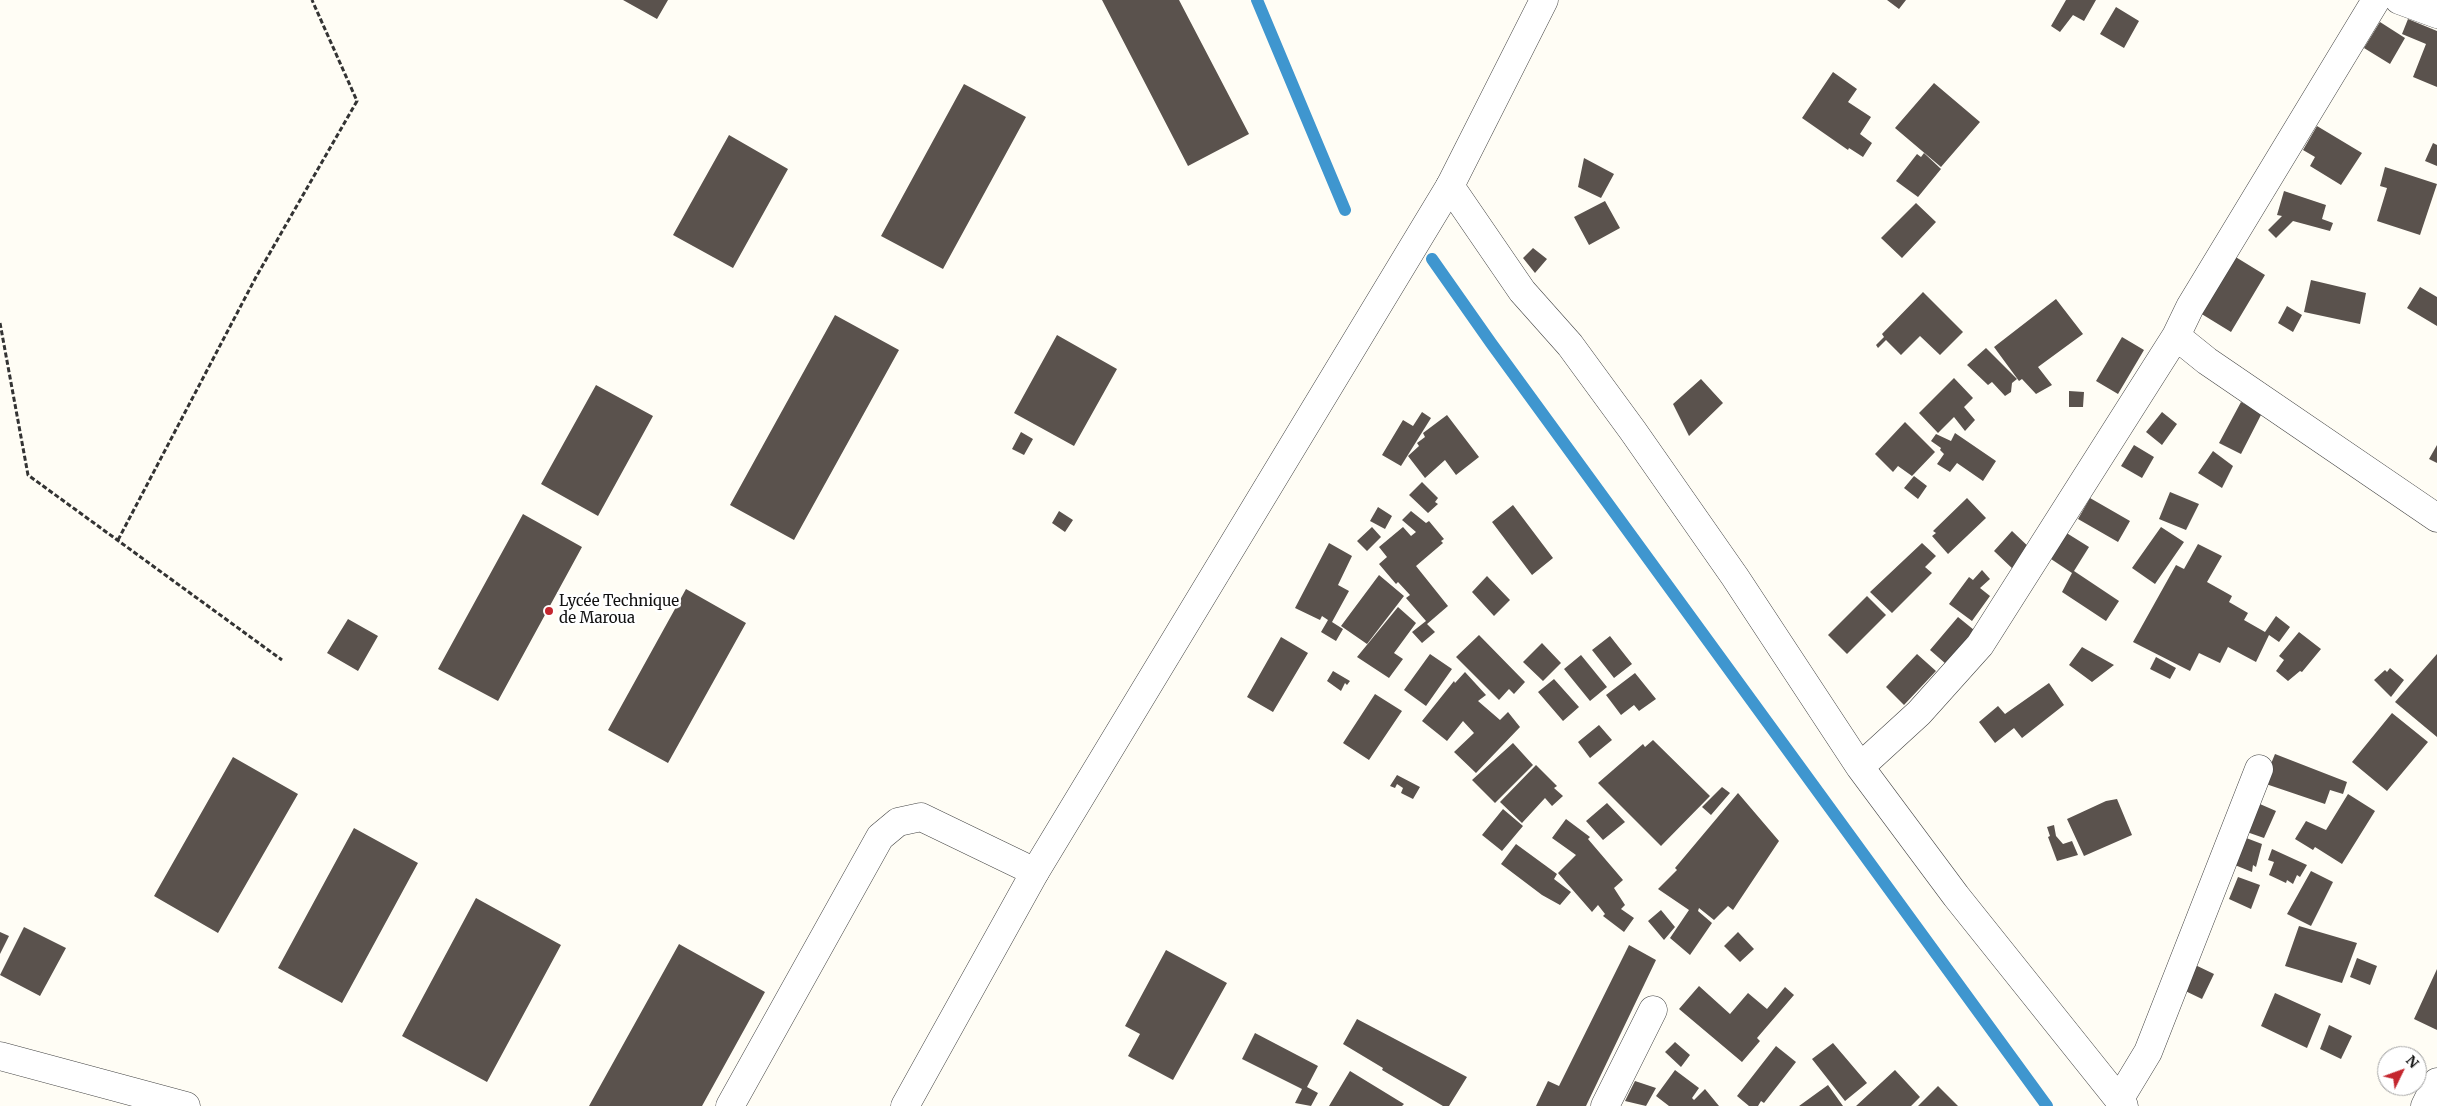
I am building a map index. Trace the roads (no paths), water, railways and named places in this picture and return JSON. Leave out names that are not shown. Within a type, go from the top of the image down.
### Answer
[{"type":"street","points":[[906,1106],[1035,872],[1450,186],[1544,0]]},
{"type":"street","points":[[1860,767],[1919,713],[1980,645],[2176,336],[2190,307],[2376,0]]},
{"type":"street","points":[[2399,0],[2437,14]]},
{"type":"street","points":[[1450,186],[1522,291],[1570,345],[1633,431],[1735,577],[1860,767],[1956,896],[2122,1103],[2148,1052],[2259,769]]},
{"type":"street","points":[[2176,336],[2207,361],[2437,518]]},
{"type":"street","points":[[730,1106],[880,837],[898,822],[920,817],[1035,872]]},
{"type":"street","points":[[1605,1106],[1653,1010]]},
{"type":"street","points":[[0,1056],[186,1106]]},
{"type":"street","points":[[2425,1106],[2437,1082]]},
{"type":"waterway","points":[[1257,0],[1345,210]]},
{"type":"waterway","points":[[1432,259],[1491,343],[2047,1106]]},
{"type":"place","name":"Lycée Technique de Maroua","points":[[549,611]]}]
